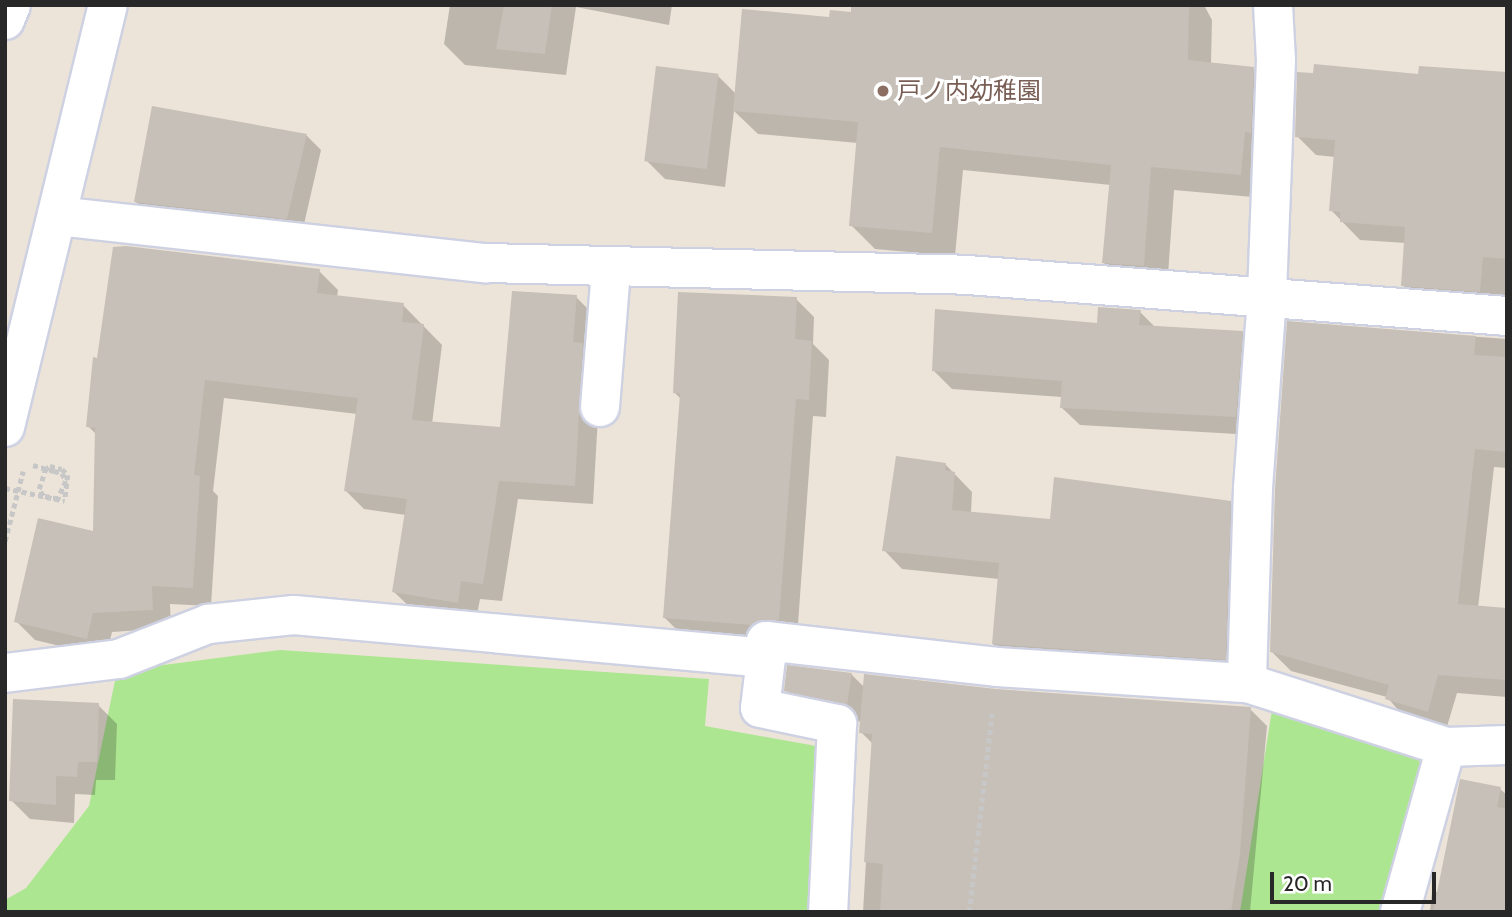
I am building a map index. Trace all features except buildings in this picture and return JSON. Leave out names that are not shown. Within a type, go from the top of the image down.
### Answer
[{"type":"street","points":[[5,20],[11,5]]},
{"type":"street","points":[[5,427],[108,5]]},
{"type":"street","points":[[1247,683],[1253,488],[1268,297],[1276,60],[1273,5]]},
{"type":"street","points":[[57,216],[486,263],[611,269],[968,275],[1507,316]]},
{"type":"street","points":[[600,407],[611,269]]},
{"type":"street","points":[[5,673],[119,659],[208,624],[294,615],[766,658]]},
{"type":"street","points":[[828,912],[837,724],[760,708],[766,641],[997,667],[1247,683],[1446,747],[1507,745]]},
{"type":"street","points":[[1400,912],[1446,747]]},
{"type":"path","points":[[5,488],[65,501],[69,482],[62,469],[50,466],[45,470],[42,474],[40,482],[43,496],[58,499],[66,481],[62,473],[54,471],[44,468],[25,463]]},
{"type":"path","points":[[969,912],[997,667]]},
{"type":"green space","points":[[280,650],[709,679],[705,726],[816,746],[809,912],[5,912],[5,900],[26,888],[89,806],[117,671]]},
{"type":"green space","points":[[1272,710],[1427,752],[1383,912],[1240,912]]},
{"type":"place","name":"戸ノ内幼稚園","points":[[883,91]]}]
